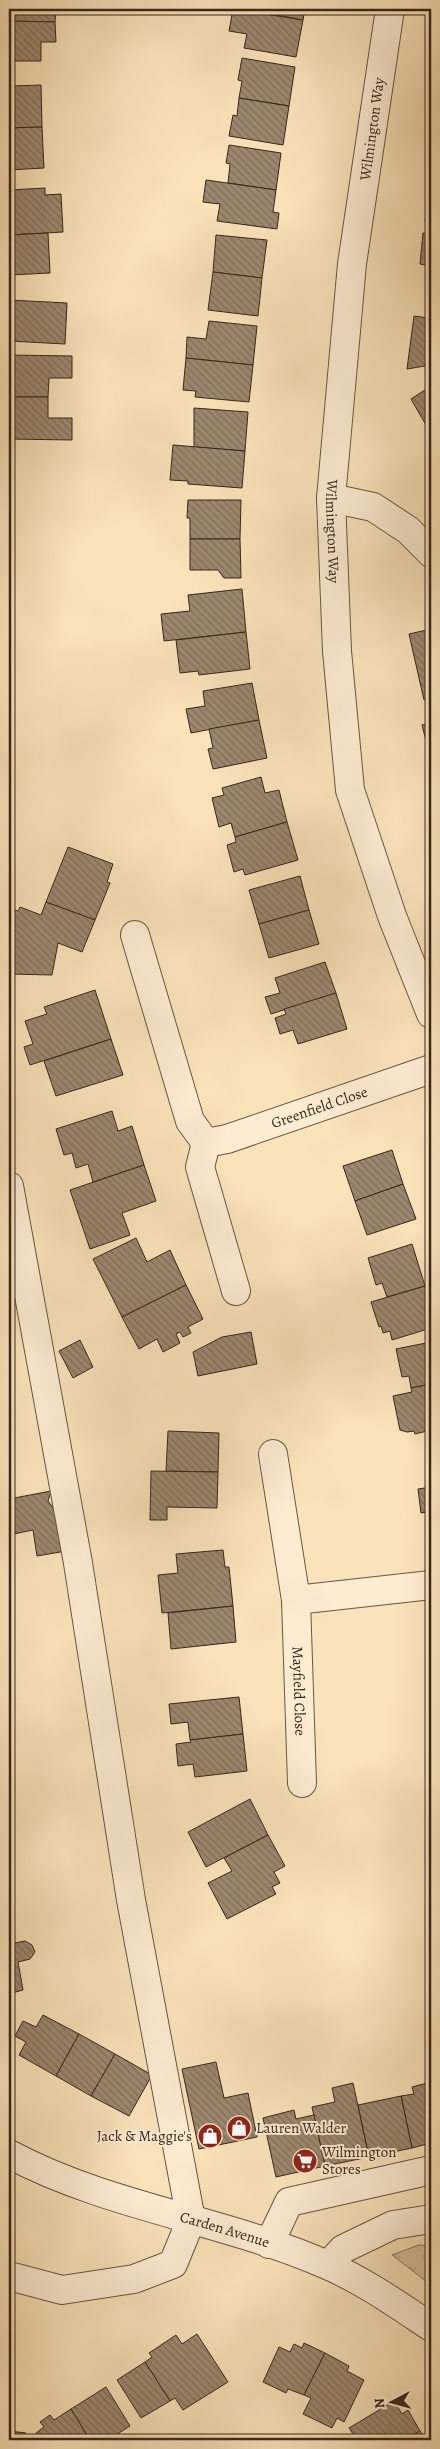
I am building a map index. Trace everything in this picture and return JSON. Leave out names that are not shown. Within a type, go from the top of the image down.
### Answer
[{"type":"street","name":"Wilmington Way","points":[[390,9],[352,264],[331,498],[336,651],[350,790],[392,916],[431,1012]]},
{"type":"street","points":[[331,498],[373,507],[408,530],[431,553]]},
{"type":"street","points":[[135,935],[190,1121],[206,1143],[200,1168],[236,1291]]},
{"type":"street","name":"Greenfield Close","points":[[206,1143],[227,1139],[431,1068]]},
{"type":"street","points":[[9,1186],[78,1563],[131,1900],[191,2220],[173,2264],[134,2280],[62,2290],[9,2276]]},
{"type":"street","name":"Mayfield Close","points":[[272,1454],[296,1600],[302,1783]]},
{"type":"street","points":[[296,1600],[431,1585]]},
{"type":"street","name":"Carden Avenue","points":[[9,2154],[30,2165],[96,2189],[270,2244],[328,2265],[380,2293],[431,2327]]},
{"type":"street","points":[[270,2244],[289,2202],[431,2170]]},
{"type":"street","points":[[328,2265],[343,2249],[393,2225],[431,2220]]},
{"type":"green space","points":[[419,2245],[431,2246],[431,2285],[392,2255]]},
{"type":"building","points":[[9,9],[56,9],[55,22],[9,21]]},
{"type":"building","points":[[233,9],[303,20],[296,57],[244,48],[247,34],[229,31]]},
{"type":"building","points":[[256,9],[305,9],[303,20],[255,11]]},
{"type":"building","points":[[9,21],[55,22],[56,42],[41,42],[41,61],[9,61]]},
{"type":"building","points":[[242,58],[295,67],[289,106],[239,98],[242,81],[238,80]]},
{"type":"building","points":[[41,85],[42,127],[9,128],[9,86]]},
{"type":"building","points":[[239,98],[289,106],[283,145],[229,136],[233,115],[237,116]]},
{"type":"building","points":[[42,127],[44,168],[9,170],[9,128]]},
{"type":"building","points":[[229,145],[281,153],[276,190],[228,183],[230,164],[226,163]]},
{"type":"building","points":[[206,180],[276,190],[273,212],[279,213],[277,229],[217,221],[220,204],[203,202]]},
{"type":"building","points":[[45,188],[45,195],[61,194],[63,232],[9,235],[9,190]]},
{"type":"building","points":[[429,190],[431,190],[431,222],[425,221]]},
{"type":"building","points":[[48,233],[50,273],[9,275],[9,235]]},
{"type":"building","points":[[423,233],[431,234],[431,266],[420,264]]},
{"type":"building","points":[[216,235],[267,240],[262,278],[213,272]]},
{"type":"building","points":[[213,272],[262,278],[258,316],[208,310]]},
{"type":"building","points":[[9,300],[67,303],[65,344],[9,341]]},
{"type":"building","points":[[430,308],[431,365],[407,369],[414,316],[428,318]]},
{"type":"building","points":[[209,321],[257,326],[253,365],[186,358],[187,337],[206,339]]},
{"type":"building","points":[[9,355],[72,356],[72,378],[49,378],[48,397],[9,397]]},
{"type":"building","points":[[186,358],[253,365],[249,402],[195,397],[196,391],[183,390]]},
{"type":"building","points":[[431,386],[431,422],[426,425],[411,399]]},
{"type":"building","points":[[9,397],[48,397],[48,418],[72,418],[72,440],[9,439]]},
{"type":"building","points":[[194,408],[248,412],[245,451],[194,447]]},
{"type":"building","points":[[173,445],[245,451],[242,488],[188,484],[188,481],[170,480]]},
{"type":"building","points":[[188,500],[241,500],[240,539],[190,539],[190,518],[187,518]]},
{"type":"building","points":[[190,539],[240,539],[241,578],[224,578],[218,570],[190,570]]},
{"type":"building","points":[[242,589],[246,632],[164,641],[161,614],[190,611],[188,595]]},
{"type":"building","points":[[431,629],[431,698],[424,700],[409,634]]},
{"type":"building","points":[[246,632],[250,669],[199,675],[198,671],[180,673],[176,640]]},
{"type":"building","points":[[252,683],[259,720],[191,733],[186,709],[205,706],[203,691]]},
{"type":"building","points":[[259,720],[267,758],[213,769],[208,749],[213,748],[209,729]]},
{"type":"building","points":[[431,723],[431,760],[422,725]]},
{"type":"building","points":[[261,777],[265,793],[279,790],[287,822],[235,837],[231,823],[219,827],[212,798],[224,795],[222,788]]},
{"type":"building","points":[[287,822],[298,860],[245,875],[243,869],[234,872],[227,845],[236,842],[235,837]]},
{"type":"building","points":[[68,847],[113,864],[107,882],[110,883],[95,920],[46,902]]},
{"type":"building","points":[[300,876],[309,910],[259,924],[249,890]]},
{"type":"building","points":[[46,902],[95,920],[82,952],[58,943],[52,975],[9,974],[9,919],[12,909],[18,911],[20,907],[41,915]]},
{"type":"building","points":[[309,910],[319,944],[269,958],[259,924]]},
{"type":"building","points":[[325,962],[336,993],[271,1014],[265,997],[280,993],[275,978]]},
{"type":"building","points":[[95,990],[111,1039],[30,1065],[24,1047],[33,1044],[25,1021],[47,1014],[44,1007]]},
{"type":"building","points":[[336,993],[347,1029],[298,1044],[293,1030],[280,1034],[275,1018],[286,1014],[284,1009]]},
{"type":"building","points":[[111,1039],[123,1075],[56,1096],[44,1061]]},
{"type":"building","points":[[112,1111],[118,1131],[132,1126],[144,1165],[93,1182],[88,1164],[76,1168],[72,1153],[64,1155],[56,1129]]},
{"type":"building","points":[[392,1150],[403,1184],[355,1201],[343,1166]]},
{"type":"building","points":[[144,1165],[156,1201],[122,1213],[130,1235],[90,1249],[70,1190]]},
{"type":"building","points":[[403,1184],[416,1219],[367,1235],[355,1201]]},
{"type":"building","points":[[136,1238],[147,1262],[170,1250],[186,1285],[122,1317],[93,1259]]},
{"type":"building","points":[[412,1244],[425,1286],[387,1297],[382,1283],[376,1285],[368,1258]]},
{"type":"building","points":[[186,1285],[203,1319],[188,1327],[191,1333],[183,1337],[180,1332],[176,1334],[180,1343],[163,1352],[157,1339],[139,1349],[122,1317]]},
{"type":"building","points":[[425,1286],[431,1308],[431,1328],[392,1340],[390,1331],[383,1333],[381,1326],[379,1327],[371,1302]]},
{"type":"building","points":[[251,1332],[257,1364],[198,1376],[193,1352],[222,1337]]},
{"type":"building","points":[[80,1340],[93,1367],[73,1378],[59,1351]]},
{"type":"building","points":[[431,1342],[431,1384],[411,1388],[409,1376],[402,1377],[396,1349]]},
{"type":"building","points":[[431,1384],[431,1430],[415,1434],[414,1431],[400,1430],[393,1396],[412,1392],[411,1388]]},
{"type":"building","points":[[168,1431],[219,1433],[218,1472],[166,1471]]},
{"type":"building","points":[[151,1471],[218,1472],[217,1508],[167,1507],[167,1520],[150,1520]]},
{"type":"building","points":[[431,1487],[431,1527],[429,1528],[427,1512],[421,1513],[418,1489]]},
{"type":"building","points":[[51,1491],[48,1501],[61,1518],[66,1551],[37,1556],[33,1530],[9,1535],[9,1499]]},
{"type":"building","points":[[223,1550],[225,1567],[229,1567],[233,1606],[162,1613],[158,1575],[178,1573],[176,1554]]},
{"type":"building","points":[[233,1606],[236,1642],[171,1649],[168,1613]]},
{"type":"building","points":[[239,1697],[243,1734],[190,1740],[188,1722],[171,1724],[169,1704]]},
{"type":"building","points":[[243,1734],[247,1771],[195,1777],[193,1764],[178,1766],[176,1744],[191,1742],[190,1740]]},
{"type":"building","points":[[250,1799],[268,1835],[206,1867],[188,1832]]},
{"type":"building","points":[[268,1835],[285,1866],[274,1872],[280,1883],[272,1887],[276,1894],[227,1919],[208,1883],[232,1871],[224,1858]]},
{"type":"building","points":[[431,1841],[431,1872],[429,1872]]},
{"type":"building","points":[[9,1912],[14,1938],[9,1939]]},
{"type":"building","points":[[14,1938],[15,1943],[25,1941],[32,1945],[35,1952],[30,1959],[18,1962],[23,1990],[12,1993],[14,2002],[9,2003],[9,1939]]},
{"type":"building","points":[[43,2015],[79,2034],[56,2076],[19,2055],[26,2042],[15,2036],[23,2021],[36,2027]]},
{"type":"building","points":[[79,2034],[115,2054],[91,2096],[56,2076]]},
{"type":"building","points":[[115,2054],[152,2075],[129,2116],[91,2096]]},
{"type":"building","points":[[216,2062],[224,2098],[248,2093],[257,2137],[199,2149],[182,2069]]},
{"type":"building","points":[[431,2082],[431,2143],[412,2148],[401,2096],[414,2094],[412,2087]]},
{"type":"building","points":[[353,2083],[369,2157],[325,2166],[312,2107],[335,2102],[332,2088]]},
{"type":"building","points":[[401,2096],[412,2148],[369,2157],[358,2105]]},
{"type":"building","points":[[294,2110],[296,2119],[314,2115],[325,2166],[276,2177],[263,2118]]},
{"type":"building","points":[[197,2334],[228,2382],[183,2410],[175,2398],[170,2401],[145,2362],[152,2357],[149,2353],[176,2335],[182,2344]]},
{"type":"building","points":[[304,2343],[325,2353],[304,2395],[288,2389],[286,2393],[263,2382],[279,2347],[290,2352],[294,2344],[302,2348]]},
{"type":"building","points":[[325,2353],[349,2366],[347,2371],[364,2380],[344,2422],[337,2418],[332,2428],[303,2414],[311,2398],[304,2395]]},
{"type":"building","points":[[145,2362],[170,2401],[141,2418],[117,2380]]},
{"type":"building","points":[[106,2387],[130,2426],[108,2440],[90,2440],[71,2409]]},
{"type":"building","points":[[394,2401],[402,2414],[408,2410],[420,2431],[404,2440],[357,2440],[349,2428]]},
{"type":"building","points":[[71,2409],[90,2440],[39,2440],[36,2433],[44,2427],[40,2422],[50,2415],[54,2420]]},
{"type":"building","points":[[9,2431],[26,2433],[25,2440],[9,2440]]},
{"type":"building","points":[[420,2431],[426,2440],[404,2440]]},
{"type":"place","name":"Lauren Walder","points":[[239,2128]]},
{"type":"place","name":"Jack & Maggie's","points":[[210,2136]]},
{"type":"place","name":"Wilmington Stores","points":[[305,2161]]}]
